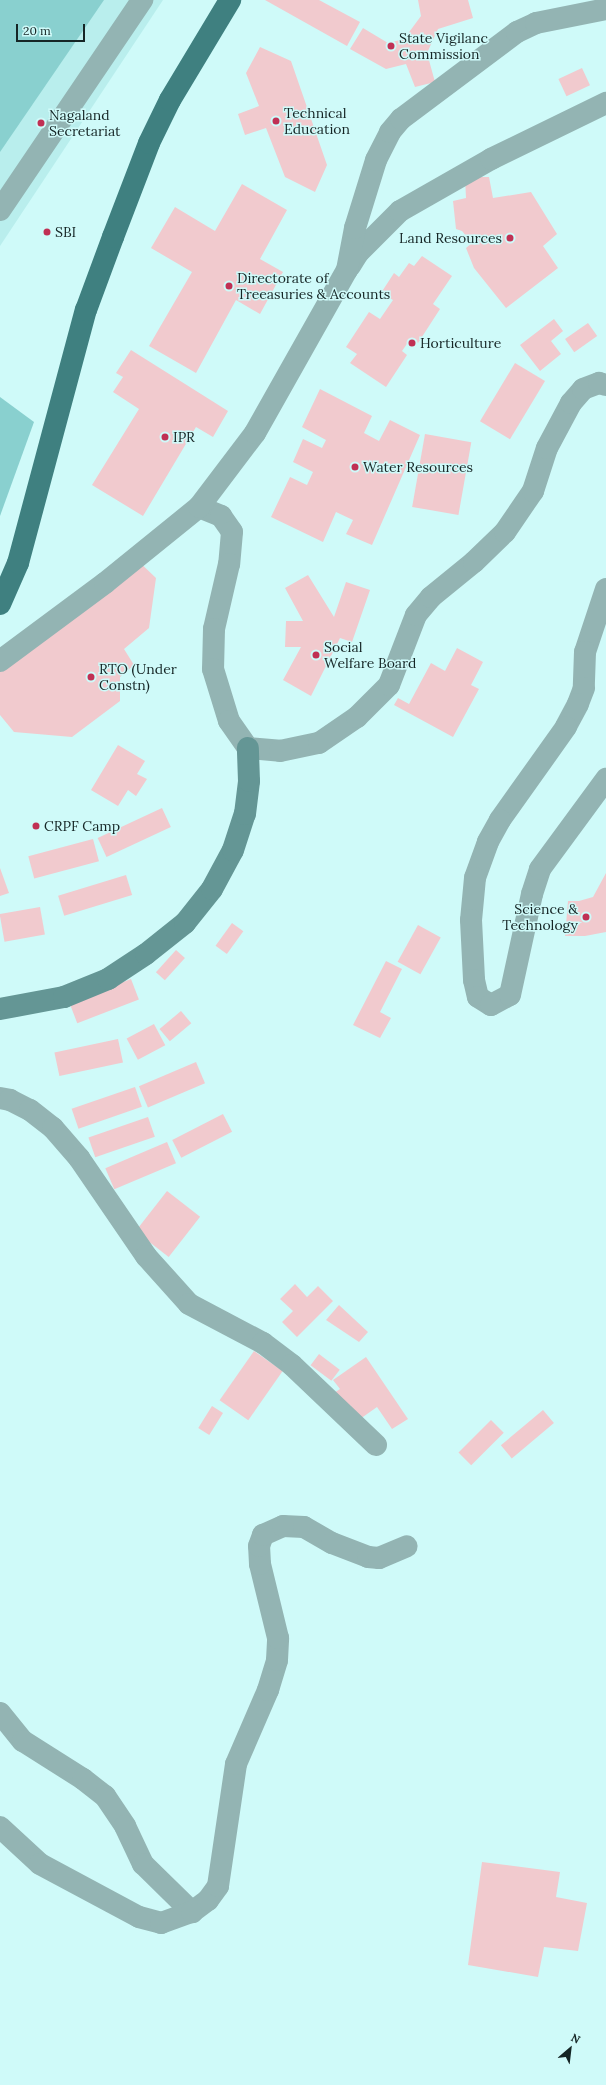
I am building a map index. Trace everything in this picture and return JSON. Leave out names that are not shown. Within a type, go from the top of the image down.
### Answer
[{"type":"main road","points":[[0,604],[18,564],[86,310],[113,237],[149,143],[170,100],[230,0]]},
{"type":"main road","points":[[0,1009],[64,997],[108,979],[146,954],[185,923],[212,889],[233,850],[245,814],[249,781],[248,748]]},
{"type":"street","points":[[0,210],[142,0]]},
{"type":"street","points":[[348,270],[355,228],[376,160],[390,132],[401,119],[517,32],[536,23],[606,9]]},
{"type":"street","points":[[0,661],[105,583],[199,507],[255,433],[358,253],[400,210],[491,160],[606,103]]},
{"type":"street","points":[[199,507],[221,516],[232,532],[229,564],[214,629],[212,669],[229,721],[248,748],[280,751],[319,743],[357,717],[389,685],[416,615],[431,597],[474,562],[504,532],[533,491],[547,448],[571,403],[583,389],[599,383],[606,385]]},
{"type":"street","points":[[606,589],[585,652],[584,688],[578,704],[566,728],[500,820],[488,842],[475,878],[471,920],[474,980],[478,997],[491,1005],[510,995],[532,894],[540,869],[606,779]]},
{"type":"street","points":[[0,1098],[10,1100],[30,1110],[53,1128],[79,1158],[146,1256],[189,1304],[263,1343],[292,1365],[376,1445]]},
{"type":"street","points":[[0,1827],[40,1864],[139,1917],[161,1923],[192,1912],[208,1900],[218,1886],[236,1764],[268,1690],[277,1660],[278,1638],[260,1564],[259,1546],[263,1535],[283,1526],[304,1527],[332,1543],[374,1557],[395,1554],[407,1546]]},
{"type":"street","points":[[0,1713],[23,1741],[83,1779],[105,1796],[125,1826],[143,1864],[192,1912]]},
{"type":"shaded area","name":"Nagaland Secretariat","points":[[0,0],[163,0],[0,246]]},
{"type":"shaded area","points":[[0,0],[104,0],[0,152]]},
{"type":"shaded area","points":[[0,397],[34,422],[0,516]]},
{"type":"building","points":[[265,0],[319,0],[360,22],[347,46]]},
{"type":"building","name":"State Vigilanc Commission","points":[[418,0],[468,0],[473,18],[438,29],[427,53],[435,82],[415,87],[406,64],[386,69],[350,49],[363,28],[388,43],[404,39],[421,16]]},
{"type":"building","name":"Technical Education","points":[[260,47],[291,61],[327,165],[315,192],[285,177],[266,128],[245,135],[238,114],[259,106],[246,73]]},
{"type":"building","points":[[582,68],[590,85],[566,96],[558,79]]},
{"type":"building","name":"Land Resources","points":[[465,177],[489,177],[493,198],[531,192],[557,234],[543,246],[558,268],[506,308],[474,268],[466,248],[472,243],[462,231],[456,229],[453,201],[466,198]]},
{"type":"building","name":"Directorate of Treeasuries & Accounts","points":[[242,184],[287,210],[260,259],[283,272],[260,314],[236,300],[196,373],[149,346],[192,272],[151,248],[175,207],[215,231]]},
{"type":"building","points":[[422,256],[452,276],[433,304],[440,309],[418,343],[411,338],[402,351],[407,355],[386,387],[350,363],[357,354],[346,347],[369,312],[380,319],[393,300],[381,293],[394,273],[399,277],[409,263],[414,266]]},
{"type":"building","points":[[554,319],[563,331],[551,341],[561,354],[540,371],[520,345]]},
{"type":"building","points":[[588,323],[597,336],[574,352],[565,339]]},
{"type":"building","points":[[131,350],[228,411],[213,437],[196,427],[143,516],[92,485],[139,409],[113,392],[123,377],[116,373]]},
{"type":"building","points":[[515,363],[545,381],[510,439],[480,421]]},
{"type":"building","name":"Water Resources","points":[[320,389],[372,416],[364,433],[379,441],[390,420],[420,435],[372,545],[346,534],[353,520],[336,512],[323,542],[271,517],[290,477],[307,485],[313,472],[293,462],[303,439],[322,448],[326,440],[302,427]]},
{"type":"building","points":[[425,434],[471,442],[458,515],[412,507]]},
{"type":"building","points":[[134,557],[156,578],[149,628],[124,649],[134,665],[120,677],[120,701],[72,737],[14,732],[0,715],[0,670]]},
{"type":"building","points":[[308,575],[334,617],[346,582],[370,590],[352,642],[340,638],[311,696],[283,680],[301,647],[285,647],[286,621],[303,621],[285,588]]},
{"type":"building","points":[[457,648],[483,662],[471,685],[479,689],[453,737],[394,705],[398,698],[409,704],[431,663],[445,671]]},
{"type":"building","points":[[118,745],[145,761],[137,774],[147,779],[136,796],[128,790],[118,806],[91,790]]},
{"type":"building","points":[[162,808],[171,827],[107,857],[98,838]]},
{"type":"building","points":[[93,839],[99,861],[34,879],[28,856]]},
{"type":"building","points":[[0,868],[9,893],[0,896]]},
{"type":"building","name":"Science & Technology","points":[[606,873],[606,932],[585,936],[565,936],[568,901],[579,901],[593,897]]},
{"type":"building","points":[[126,875],[132,895],[64,916],[58,896]]},
{"type":"building","points":[[40,907],[45,935],[4,942],[0,914]]},
{"type":"building","points":[[232,923],[243,931],[227,954],[216,946]]},
{"type":"building","points":[[418,925],[441,938],[420,974],[398,962]]},
{"type":"building","points":[[176,950],[185,958],[165,980],[156,972]]},
{"type":"building","points":[[386,961],[402,969],[380,1012],[391,1018],[380,1038],[353,1025]]},
{"type":"building","points":[[131,979],[139,1000],[77,1023],[69,1003]]},
{"type":"building","points":[[181,1011],[191,1023],[170,1041],[160,1029]]},
{"type":"building","points":[[154,1024],[165,1045],[138,1060],[127,1039]]},
{"type":"building","points":[[118,1039],[123,1062],[59,1076],[54,1053]]},
{"type":"building","points":[[196,1062],[205,1083],[148,1107],[139,1086]]},
{"type":"building","points":[[135,1087],[142,1107],[78,1129],[72,1109]]},
{"type":"building","points":[[223,1114],[232,1132],[181,1158],[172,1140]]},
{"type":"building","points":[[148,1117],[155,1137],[95,1157],[88,1138]]},
{"type":"building","points":[[167,1142],[176,1163],[114,1189],[105,1168]]},
{"type":"building","points":[[167,1191],[200,1217],[169,1257],[136,1231]]},
{"type":"building","points":[[295,1284],[307,1297],[318,1286],[333,1301],[297,1337],[282,1322],[293,1311],[280,1299]]},
{"type":"building","points":[[339,1305],[368,1332],[359,1342],[326,1320]]},
{"type":"building","points":[[254,1351],[283,1371],[248,1420],[220,1400]]},
{"type":"building","points":[[319,1354],[340,1370],[331,1381],[311,1365]]},
{"type":"building","points":[[366,1357],[408,1419],[392,1429],[377,1407],[360,1419],[350,1405],[342,1410],[331,1395],[340,1389],[333,1380]]},
{"type":"building","points":[[212,1406],[223,1413],[209,1435],[198,1428]]},
{"type":"building","points":[[543,1410],[554,1423],[512,1458],[501,1445]]},
{"type":"building","points":[[491,1420],[504,1433],[471,1465],[458,1453]]},
{"type":"building","points":[[482,1862],[560,1872],[556,1897],[587,1903],[578,1951],[544,1947],[538,1977],[468,1965]]},
{"type":"place","name":"State Vigilanc Commission","points":[[391,46]]},
{"type":"place","name":"Technical Education","points":[[276,121]]},
{"type":"place","name":"Nagaland Secretariat","points":[[41,123]]},
{"type":"place","name":"SBI","points":[[47,232]]},
{"type":"place","name":"Land Resources","points":[[510,238]]},
{"type":"place","name":"Directorate of Treeasuries & Accounts","points":[[229,286]]},
{"type":"place","name":"Horticulture","points":[[412,343]]},
{"type":"place","name":"IPR","points":[[165,437]]},
{"type":"place","name":"Water Resources","points":[[355,467]]},
{"type":"place","name":"Social Welfare Board","points":[[316,655]]},
{"type":"place","name":"RTO (Under Constn)","points":[[91,677]]},
{"type":"place","name":"CRPF Camp","points":[[36,826]]},
{"type":"place","name":"Science & Technology","points":[[586,917]]}]
